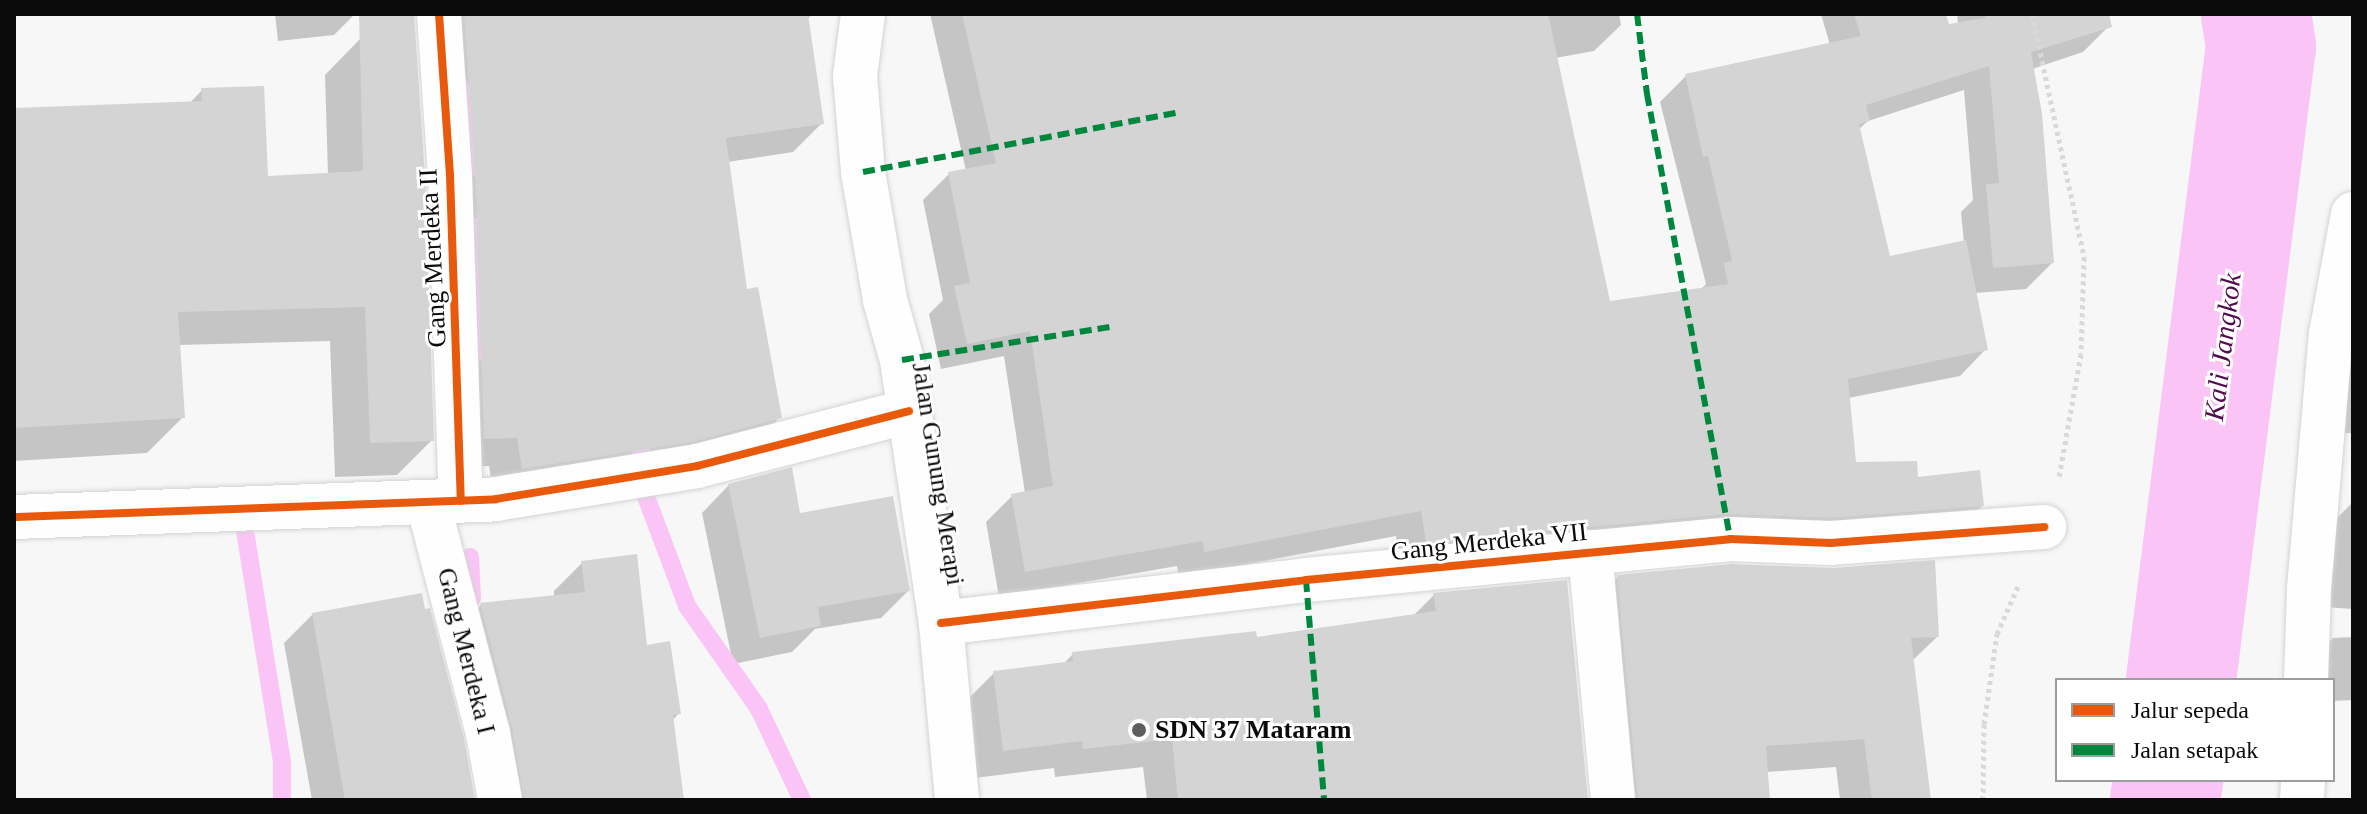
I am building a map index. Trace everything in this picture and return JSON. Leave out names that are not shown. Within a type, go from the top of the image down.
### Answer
[{"type":"street","name":"Gang Merdeka II","points":[[439,14],[450,175],[445,502]]},
{"type":"street","name":"Jalan Gunung Merapi","points":[[863,14],[855,76],[863,172],[909,411],[941,623],[957,800]]},
{"type":"street","points":[[2306,678],[2309,589],[2331,334],[2353,214]]},
{"type":"street","points":[[14,517],[445,502],[612,481],[697,466],[909,411]]},
{"type":"street","name":"Gang Merdeka I","points":[[445,502],[500,800]]},
{"type":"street","name":"Gang Merdeka VII","points":[[941,623],[1306,580],[1730,539],[1831,543],[2044,527]]},
{"type":"street","points":[[1590,552],[1613,800]]},
{"type":"path","points":[[1983,800],[1984,724],[1997,634],[2044,527],[2065,456],[2081,354],[2084,257],[2032,14]]},
{"type":"building","points":[[359,14],[414,14],[425,176],[434,441],[370,443],[365,307],[178,312],[185,418],[14,428],[14,108],[202,101],[201,88],[264,86],[268,176],[363,171]]},
{"type":"building","points":[[464,14],[808,14],[824,124],[726,138],[747,289],[758,287],[782,418],[692,442],[522,469],[517,438],[484,439],[475,174]]},
{"type":"building","points":[[962,14],[1548,14],[1610,301],[1728,284],[1724,263],[1732,261],[1708,156],[1703,157],[1685,74],[1861,36],[1854,14],[1946,14],[1949,24],[1985,18],[1985,14],[2109,14],[2112,27],[2031,52],[2042,114],[2054,263],[1993,268],[1986,184],[1999,183],[1989,66],[1866,105],[1870,121],[1859,124],[1890,256],[1966,240],[1988,350],[1848,379],[1856,462],[1917,461],[1918,477],[1980,470],[1984,506],[1831,518],[1728,514],[1426,543],[1421,511],[1204,552],[1203,541],[1025,572],[1011,494],[1053,486],[1030,331],[967,344],[954,286],[970,283],[948,172],[996,163]]},
{"type":"building","points":[[792,467],[800,513],[893,496],[910,591],[818,607],[821,626],[760,638],[728,484]]},
{"type":"building","points":[[637,554],[647,645],[670,641],[681,714],[673,715],[684,800],[524,800],[512,727],[480,603],[585,592],[581,561]]},
{"type":"building","points":[[1935,560],[1939,637],[1911,638],[1931,800],[1872,800],[1864,739],[1766,746],[1770,800],[1638,800],[1617,575],[1731,564],[1833,568]]},
{"type":"building","points":[[1567,580],[1588,800],[1178,800],[1172,739],[1083,749],[1082,741],[1003,751],[993,671],[1073,661],[1072,652],[1256,631],[1257,637],[1436,611],[1433,593]]},
{"type":"building","points":[[422,593],[425,609],[430,608],[464,738],[475,800],[345,800],[312,613]]},
{"type":"waterway","name":"Kali Jangkok","points":[[2181,678],[2261,46],[2256,14]]},
{"type":"waterway","points":[[464,91],[477,168]]},
{"type":"waterway","points":[[477,352],[478,226]]},
{"type":"waterway","points":[[639,427],[645,494],[687,606],[759,709],[802,800]]},
{"type":"waterway","points":[[241,506],[282,763],[282,800]]},
{"type":"waterway","points":[[470,557],[472,598]]},
{"type":"waterway","name":"Kali Jangkok","points":[[2165,800],[2168,782]]},
{"type":"marked path","points":[[1637,14],[1647,94],[1730,539]]},
{"type":"marked path","points":[[863,172],[1176,113]]},
{"type":"marked path","points":[[902,360],[1111,327]]},
{"type":"marked path","points":[[1306,580],[1324,800]]},
{"type":"cycle path","points":[[439,14],[450,175],[461,501]]},
{"type":"cycle path","points":[[14,517],[496,499],[697,466],[909,411]]},
{"type":"cycle path","points":[[941,623],[1306,580],[1730,539],[1831,543],[2044,527]]},
{"type":"place","name":"SDN 37 Mataram","points":[[1139,730]]}]
